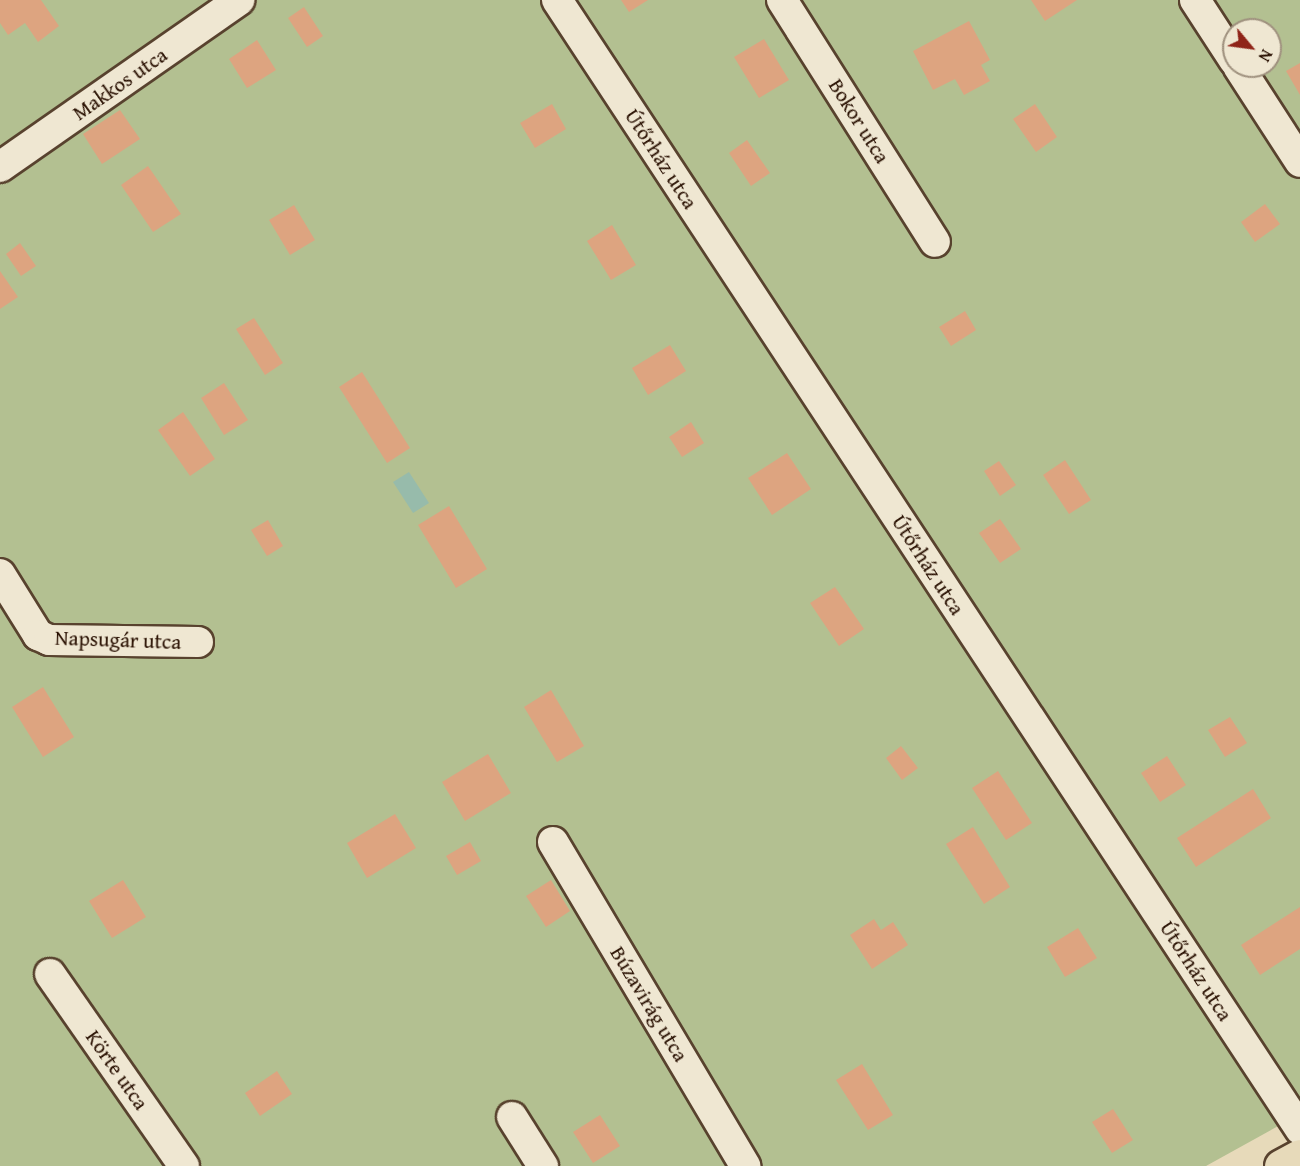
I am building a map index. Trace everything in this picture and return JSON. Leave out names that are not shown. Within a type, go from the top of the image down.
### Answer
[{"type":"main road","points":[[1281,1166],[1300,1156]]},
{"type":"street","name":"Makkos utca","points":[[0,167],[239,0]]},
{"type":"street","name":"Útőrház utca","points":[[556,0],[1300,1129]]},
{"type":"street","name":"Bokor utca","points":[[782,0],[935,242]]},
{"type":"street","points":[[1195,0],[1222,42]]},
{"type":"street","points":[[1246,78],[1300,162]]},
{"type":"street","name":"Napsugár utca","points":[[0,574],[38,635],[49,640],[198,642]]},
{"type":"street","name":"Búzavirág utca","points":[[553,842],[745,1166]]},
{"type":"street","name":"Körte utca","points":[[50,974],[184,1166]]},
{"type":"street","points":[[512,1117],[543,1166]]},
{"type":"shaded area","points":[[0,0],[1300,0],[1300,1114],[1206,1166],[0,1166]]},
{"type":"shaded area","points":[[409,472],[429,503],[413,513],[393,482]]},
{"type":"building","points":[[0,0],[41,0],[59,26],[38,42],[25,23],[8,35],[0,23]]},
{"type":"building","points":[[621,0],[648,0],[629,12]]},
{"type":"building","points":[[1031,0],[1077,0],[1045,21]]},
{"type":"building","points":[[304,7],[323,36],[307,47],[288,18]]},
{"type":"building","points":[[969,21],[990,60],[981,65],[990,81],[964,95],[955,79],[933,90],[913,51]]},
{"type":"building","points":[[764,39],[789,80],[759,98],[734,57]]},
{"type":"building","points":[[257,40],[276,70],[247,88],[229,59]]},
{"type":"building","points":[[1300,63],[1300,95],[1286,71]]},
{"type":"building","points":[[552,104],[566,129],[535,148],[520,123]]},
{"type":"building","points":[[1035,104],[1057,137],[1036,152],[1013,119]]},
{"type":"building","points":[[120,110],[140,139],[102,164],[83,134]]},
{"type":"building","points":[[747,140],[770,173],[751,186],[729,153]]},
{"type":"building","points":[[148,166],[181,214],[153,232],[121,185]]},
{"type":"building","points":[[1265,204],[1280,224],[1255,242],[1241,222]]},
{"type":"building","points":[[294,205],[315,240],[290,255],[269,220]]},
{"type":"building","points":[[612,225],[636,265],[611,280],[587,241]]},
{"type":"building","points":[[20,243],[36,266],[21,276],[6,254]]},
{"type":"building","points":[[0,271],[18,297],[0,309]]},
{"type":"building","points":[[965,311],[976,330],[951,346],[939,327]]},
{"type":"building","points":[[254,318],[283,363],[265,375],[236,329]]},
{"type":"building","points":[[670,345],[686,371],[648,395],[632,368]]},
{"type":"building","points":[[362,372],[410,448],[387,463],[339,387]]},
{"type":"building","points":[[224,383],[248,420],[224,435],[201,398]]},
{"type":"building","points":[[183,412],[215,459],[190,476],[158,430]]},
{"type":"building","points":[[691,422],[704,443],[682,457],[669,437]]},
{"type":"building","points":[[787,453],[811,489],[772,515],[748,478]]},
{"type":"building","points":[[1065,460],[1091,500],[1069,514],[1043,475]]},
{"type":"building","points":[[999,461],[1016,485],[1000,496],[984,471]]},
{"type":"building","points":[[449,506],[487,569],[456,588],[418,525]]},
{"type":"building","points":[[1000,519],[1021,549],[1000,563],[979,533]]},
{"type":"building","points":[[268,520],[283,546],[267,556],[251,530]]},
{"type":"building","points":[[835,587],[864,629],[839,646],[810,603]]},
{"type":"building","points":[[43,687],[74,737],[43,757],[12,707]]},
{"type":"building","points":[[551,690],[584,746],[557,762],[524,707]]},
{"type":"building","points":[[1230,717],[1247,743],[1225,757],[1208,730]]},
{"type":"building","points":[[901,746],[918,768],[902,780],[886,758]]},
{"type":"building","points":[[488,754],[511,793],[465,821],[442,782]]},
{"type":"building","points":[[1167,756],[1186,785],[1160,802],[1141,773]]},
{"type":"building","points":[[998,771],[1032,823],[1006,840],[972,788]]},
{"type":"building","points":[[1253,789],[1271,818],[1196,867],[1177,838]]},
{"type":"building","points":[[395,814],[416,848],[367,878],[347,843]]},
{"type":"building","points":[[973,827],[1010,887],[984,904],[946,844]]},
{"type":"building","points":[[470,842],[481,861],[457,875],[446,856]]},
{"type":"building","points":[[123,880],[146,917],[112,938],[89,901]]},
{"type":"building","points":[[551,880],[570,911],[546,927],[526,896]]},
{"type":"building","points":[[1300,907],[1300,949],[1260,975],[1241,945]]},
{"type":"building","points":[[874,919],[881,930],[893,922],[908,945],[872,969],[850,935]]},
{"type":"building","points":[[1078,928],[1097,958],[1065,977],[1047,947]]},
{"type":"building","points":[[862,1064],[893,1115],[868,1130],[836,1080]]},
{"type":"building","points":[[277,1071],[292,1094],[260,1116],[245,1093]]},
{"type":"building","points":[[1113,1109],[1133,1140],[1112,1153],[1092,1122]]},
{"type":"building","points":[[600,1115],[620,1146],[593,1163],[573,1132]]}]
